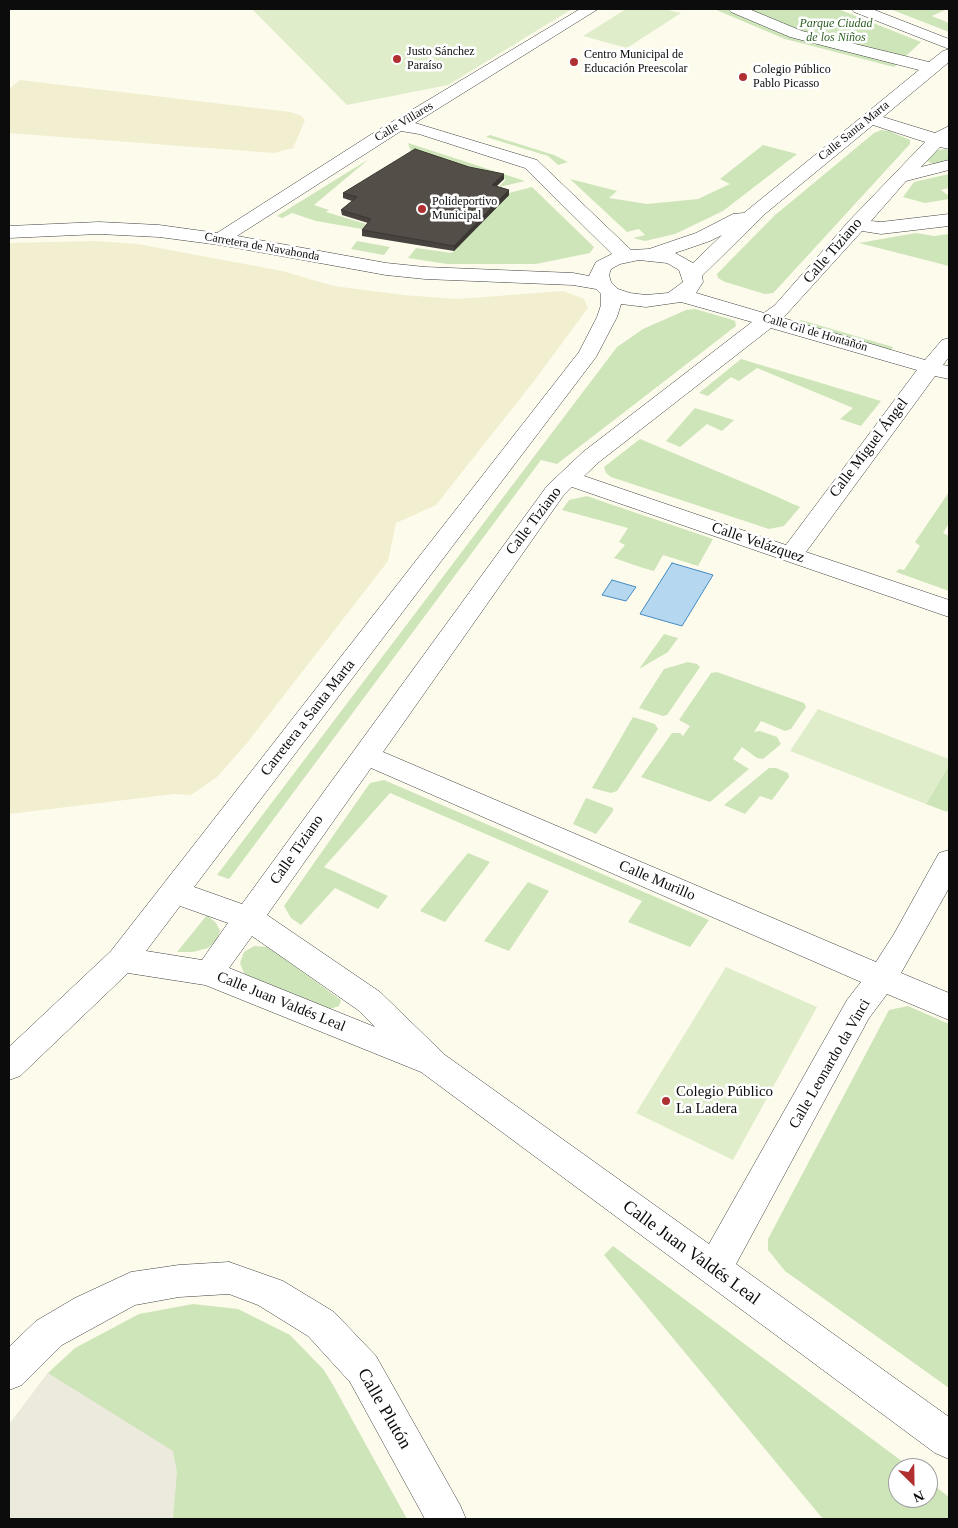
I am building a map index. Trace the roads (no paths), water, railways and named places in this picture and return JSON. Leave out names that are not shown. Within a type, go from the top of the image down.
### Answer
[{"type":"street","name":"Calle Villares","points":[[220,238],[381,136],[590,9]]},
{"type":"street","points":[[736,9],[796,34],[931,68]]},
{"type":"street","points":[[859,9],[949,44]]},
{"type":"street","name":"Calle Santa Marta","points":[[682,288],[759,209],[949,54]]},
{"type":"street","points":[[870,118],[945,138]]},
{"type":"street","points":[[399,126],[421,129],[531,164],[619,257]]},
{"type":"street","name":"Calle Tiziano","points":[[209,973],[555,491],[567,478],[775,314],[900,177],[945,138]]},
{"type":"street","points":[[900,177],[949,165]]},
{"type":"street","name":"Calle Santa Marta","points":[[654,254],[703,237],[759,209]]},
{"type":"street","points":[[856,225],[881,228],[949,220]]},
{"type":"street","name":"Carretera de Navahonda","points":[[9,232],[107,229],[159,231],[220,238],[386,269],[454,275],[573,279],[607,288],[627,299],[646,301],[682,288]]},
{"type":"street","points":[[654,254],[686,266],[682,288]]},
{"type":"street","name":"Carretera de Navahonda","points":[[515,276],[619,257],[654,254]]},
{"type":"street","name":"Carretera a Santa Marta","points":[[589,353],[611,305],[607,288],[599,275],[603,266],[619,257]]},
{"type":"street","name":"Carretera a Santa Marta","points":[[9,1066],[122,960],[589,353],[625,320],[682,288]]},
{"type":"street","name":"Calle Gil de Hontañón","points":[[682,288],[944,358]]},
{"type":"street","name":"Calle Miguel Ángel","points":[[792,555],[944,358]]},
{"type":"street","name":"Calle Velázquez","points":[[567,478],[949,610]]},
{"type":"street","name":"Calle Murillo","points":[[365,755],[949,1007]]},
{"type":"street","name":"Calle Leonardo da Vinci","points":[[714,1270],[858,1009],[882,978],[905,942],[949,861]]},
{"type":"street","name":"Calle Juan Valdés Leal","points":[[174,892],[249,918],[369,1001],[434,1064],[949,1440]]},
{"type":"street","name":"Calle Juan Valdés Leal","points":[[122,960],[209,973],[434,1064]]},
{"type":"street","name":"Calle Plutón","points":[[9,1372],[49,1333],[88,1310],[131,1289],[179,1281],[229,1278],[270,1293],[321,1324],[363,1369],[446,1519]]},
{"type":"water","points":[[672,563],[713,575],[682,626],[640,614]]},
{"type":"water","points":[[612,580],[636,587],[626,601],[602,595]]},
{"type":"place","name":"Justo Sánchez Paraíso","points":[[397,59]]},
{"type":"place","name":"Centro Municipal de Educación Preescolar","points":[[574,62]]},
{"type":"place","name":"Colegio Público Pablo Picasso","points":[[743,77]]},
{"type":"place","name":"Polideportivo Municipal","points":[[422,209]]},
{"type":"place","name":"Colegio Público La Ladera","points":[[666,1101]]},
{"type":"park label","name":"Parque Ciudad de los Niños","points":[[836,31]]}]
